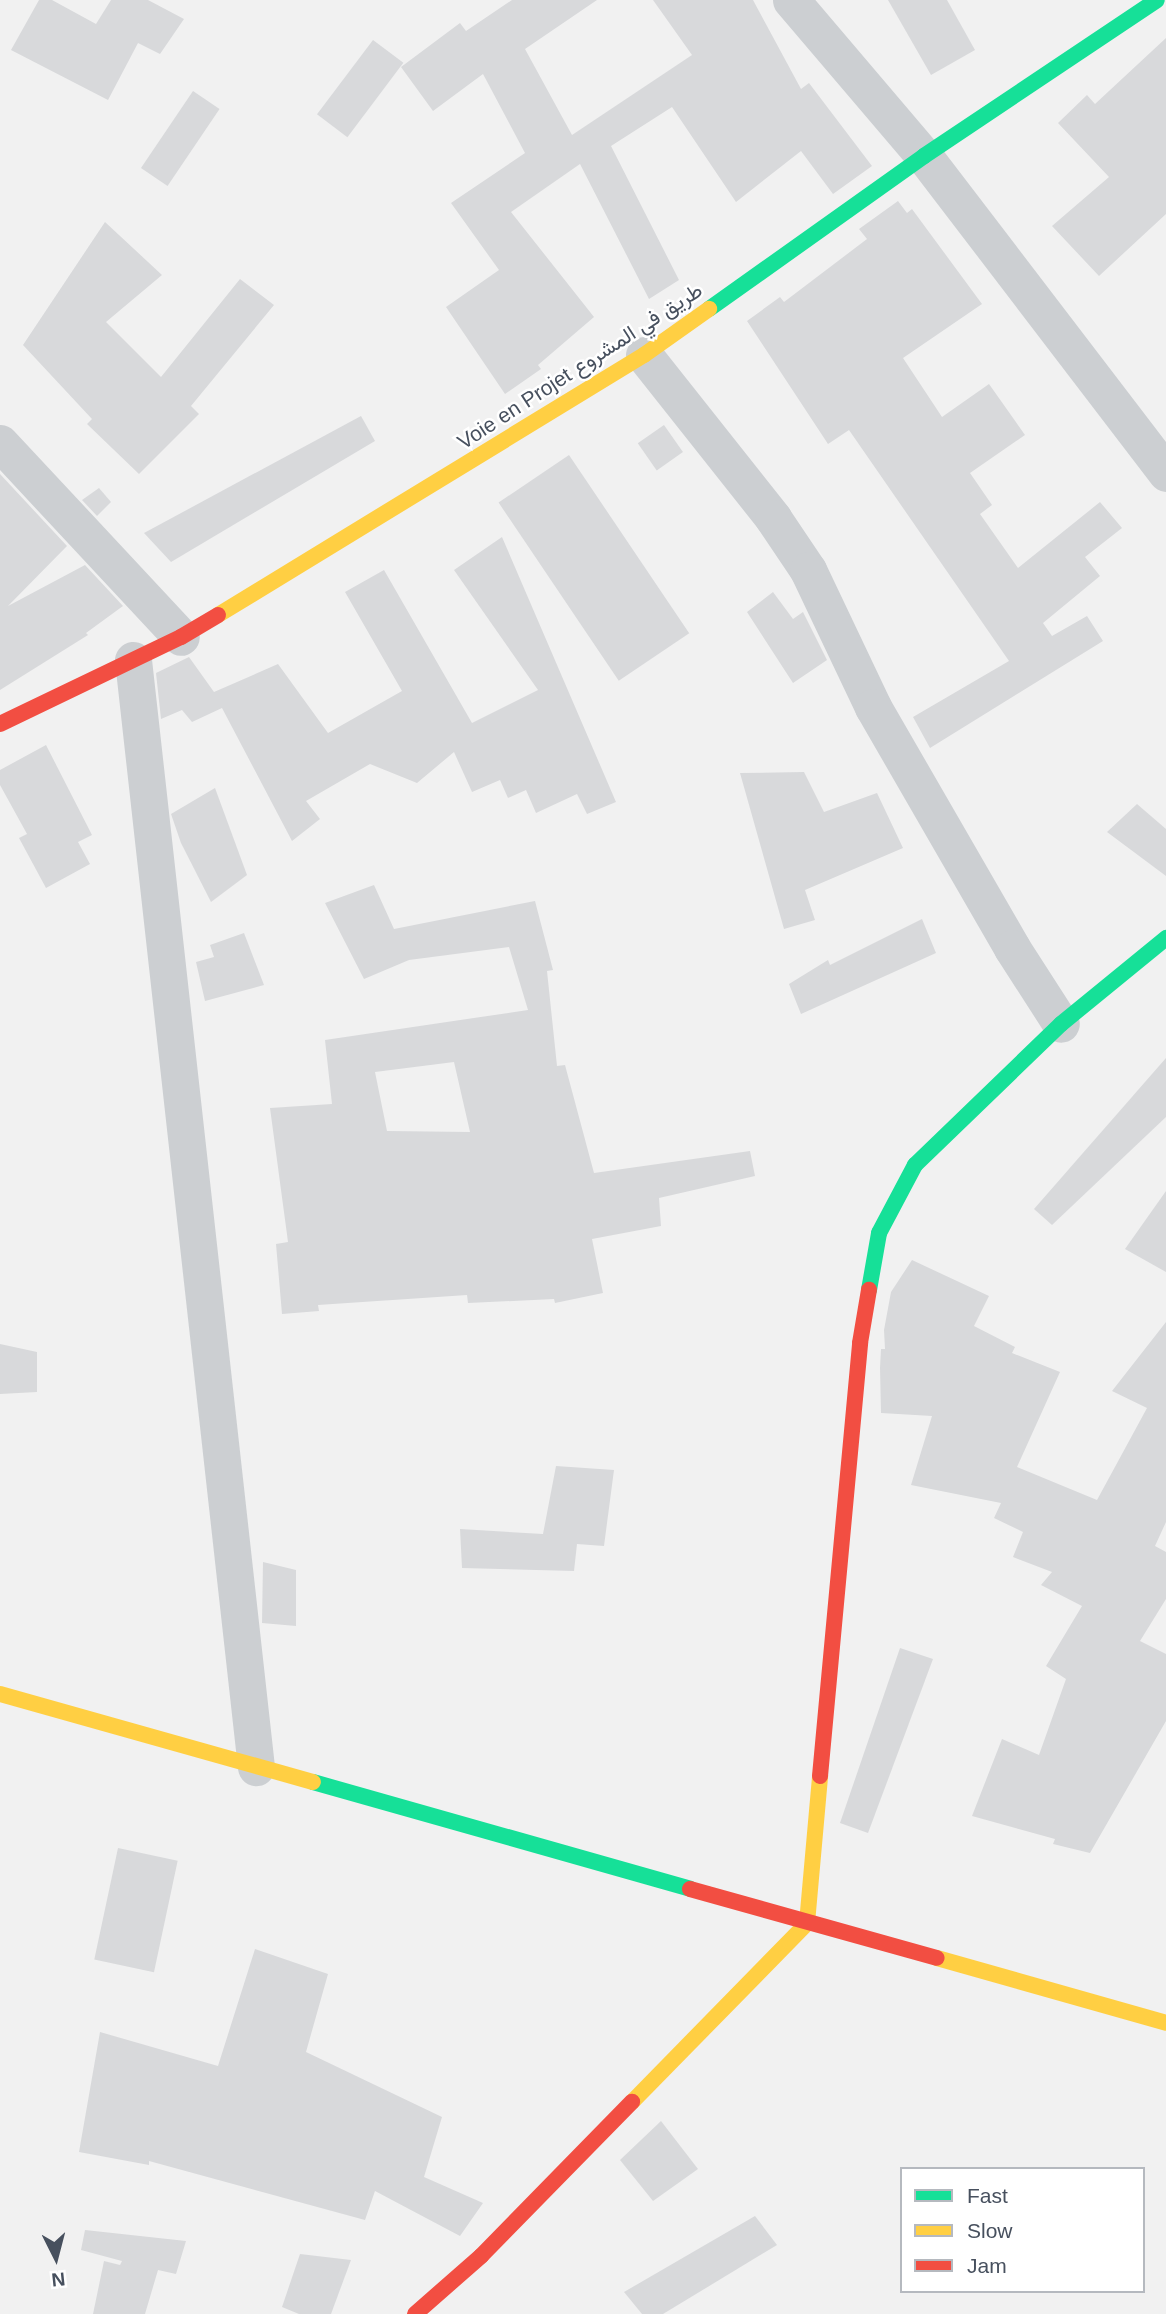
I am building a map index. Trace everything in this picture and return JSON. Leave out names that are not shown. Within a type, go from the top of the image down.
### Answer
[{"type":"street","points":[[791,0],[924,156],[1166,473]]},
{"type":"street","name":"Voie en Projet طريق في المشروع","points":[[0,724],[181,637],[644,355],[924,156],[1157,0]]},
{"type":"street","points":[[644,355],[773,518],[808,570],[873,707],[1012,948],[1061,1024]]},
{"type":"street","points":[[0,443],[181,637]]},
{"type":"street","points":[[133,660],[256,1767]]},
{"type":"street","points":[[415,2314],[481,2256],[807,1923],[860,1343],[879,1233],[915,1165],[1061,1024],[1166,938]]},
{"type":"street","points":[[0,1694],[1166,2022]]},
{"type":"building","points":[[39,0],[52,0],[96,24],[111,0],[148,0],[184,19],[160,54],[138,43],[108,100],[11,50]]},
{"type":"building","points":[[512,0],[597,0],[525,49],[572,135],[692,55],[653,0],[753,0],[801,89],[809,83],[872,166],[833,194],[801,151],[736,202],[672,107],[611,146],[679,280],[649,299],[580,164],[511,212],[594,317],[538,365],[541,369],[505,394],[446,307],[499,270],[451,203],[525,153],[483,74],[433,111],[401,67],[460,23],[466,31]]},
{"type":"building","points":[[888,0],[947,0],[975,50],[931,75]]},
{"type":"building","points":[[1166,38],[1166,214],[1099,276],[1052,226],[1109,177],[1058,123],[1087,95],[1095,104]]},
{"type":"building","points":[[373,40],[403,63],[347,137],[317,114]]},
{"type":"building","points":[[193,91],[220,109],[168,186],[141,168]]},
{"type":"building","points":[[898,201],[907,213],[912,209],[982,304],[903,358],[942,417],[989,384],[1025,435],[970,473],[992,505],[980,514],[1018,568],[1100,502],[1122,528],[1085,557],[1100,576],[1043,623],[1052,636],[1087,616],[1103,641],[930,748],[913,717],[1009,661],[849,430],[828,444],[747,321],[780,297],[784,302],[867,239],[859,229]]},
{"type":"building","points":[[105,222],[162,275],[106,322],[161,377],[240,279],[274,305],[191,406],[199,414],[139,474],[87,424],[92,419],[23,345]]},
{"type":"building","points":[[361,416],[375,441],[171,562],[144,533]]},
{"type":"building","points":[[664,425],[683,452],[657,470],[638,443]]},
{"type":"building","points":[[569,455],[689,633],[619,681],[499,503]]},
{"type":"building","points":[[0,474],[67,546],[8,606],[85,565],[123,606],[86,633],[88,635],[0,690]]},
{"type":"building","points":[[99,488],[111,502],[97,516],[82,500]]},
{"type":"building","points":[[502,537],[616,802],[587,814],[577,794],[536,813],[526,790],[508,798],[500,780],[472,792],[454,752],[417,783],[370,764],[306,801],[320,819],[292,841],[222,708],[192,722],[182,710],[161,719],[156,673],[189,657],[214,692],[278,664],[328,733],[402,691],[345,592],[384,570],[472,723],[538,690],[454,570]]},
{"type":"building","points":[[773,592],[793,619],[803,612],[827,660],[793,683],[747,612]]},
{"type":"building","points":[[46,745],[92,835],[78,842],[90,864],[46,888],[19,838],[27,834],[0,785],[0,770]]},
{"type":"building","points":[[804,772],[824,812],[877,793],[903,848],[805,890],[815,920],[784,929],[740,773]]},
{"type":"building","points":[[215,788],[247,875],[211,902],[181,843],[171,814]]},
{"type":"building","points":[[1137,804],[1166,829],[1166,876],[1107,832]]},
{"type":"building","points":[[374,885],[394,929],[535,901],[553,970],[547,971],[557,1066],[565,1065],[594,1173],[750,1151],[755,1176],[659,1198],[661,1226],[592,1239],[603,1293],[555,1303],[554,1299],[468,1303],[467,1295],[318,1305],[319,1311],[282,1314],[276,1244],[288,1242],[270,1108],[332,1104],[325,1040],[528,1010],[509,947],[409,960],[364,979],[325,903]],"holes":[[[454,1062],[470,1132],[387,1131],[375,1072]]]},
{"type":"building","points":[[922,919],[936,953],[801,1014],[789,984],[828,960],[830,965]]},
{"type":"building","points":[[244,933],[264,985],[205,1001],[196,962],[214,957],[210,945]]},
{"type":"building","points":[[1166,1058],[1166,1117],[1052,1225],[1034,1209]]},
{"type":"building","points":[[1166,1191],[1166,1272],[1125,1249]]},
{"type":"building","points":[[912,1260],[989,1296],[974,1326],[1015,1347],[1012,1353],[1060,1372],[1017,1467],[1097,1500],[1147,1408],[1112,1391],[1166,1322],[1166,1522],[1155,1546],[1166,1552],[1166,1599],[1140,1641],[1166,1654],[1166,1721],[1090,1853],[1053,1844],[1055,1839],[972,1816],[1002,1739],[1039,1755],[1066,1679],[1046,1666],[1082,1606],[1041,1585],[1052,1572],[1013,1557],[1023,1532],[994,1518],[1001,1503],[911,1485],[932,1416],[881,1413],[880,1368],[881,1349],[885,1349],[884,1330],[891,1292]]},
{"type":"building","points":[[0,1344],[37,1352],[37,1392],[0,1394]]},
{"type":"building","points":[[556,1466],[614,1470],[604,1546],[577,1544],[574,1571],[462,1568],[460,1529],[543,1534]]},
{"type":"building","points":[[263,1562],[296,1570],[296,1626],[262,1623]]},
{"type":"building","points":[[900,1648],[933,1659],[868,1833],[840,1823]]},
{"type":"building","points":[[118,1848],[178,1861],[154,1972],[94,1960]]},
{"type":"building","points":[[255,1949],[328,1974],[306,2052],[442,2117],[424,2177],[483,2203],[460,2236],[375,2191],[365,2220],[149,2161],[149,2165],[79,2152],[100,2032],[218,2066]]},
{"type":"building","points":[[661,2121],[698,2169],[653,2201],[620,2160]]},
{"type":"building","points":[[755,2216],[777,2245],[663,2314],[642,2314],[624,2292]]},
{"type":"building","points":[[85,2230],[186,2241],[176,2274],[158,2270],[145,2314],[93,2314],[104,2261],[120,2265],[122,2261],[81,2250]]},
{"type":"building","points":[[300,2254],[351,2260],[331,2314],[299,2314],[282,2307]]},
{"type":"traffic: fast","points":[[709,309],[924,156],[1157,0]]},
{"type":"traffic: fast","points":[[869,1290],[879,1233],[915,1165],[1061,1024],[1166,938]]},
{"type":"traffic: fast","points":[[313,1782],[690,1889]]},
{"type":"traffic: slow","points":[[218,615],[644,355],[709,309]]},
{"type":"traffic: slow","points":[[0,1694],[313,1782]]},
{"type":"traffic: slow","points":[[632,2102],[807,1923],[820,1776]]},
{"type":"traffic: slow","points":[[937,1958],[1166,2023]]},
{"type":"traffic: jam","points":[[0,724],[181,637],[218,615]]},
{"type":"traffic: jam","points":[[820,1776],[860,1343],[869,1290]]},
{"type":"traffic: jam","points":[[690,1889],[937,1958]]},
{"type":"traffic: jam","points":[[415,2314],[481,2256],[632,2102]]}]
